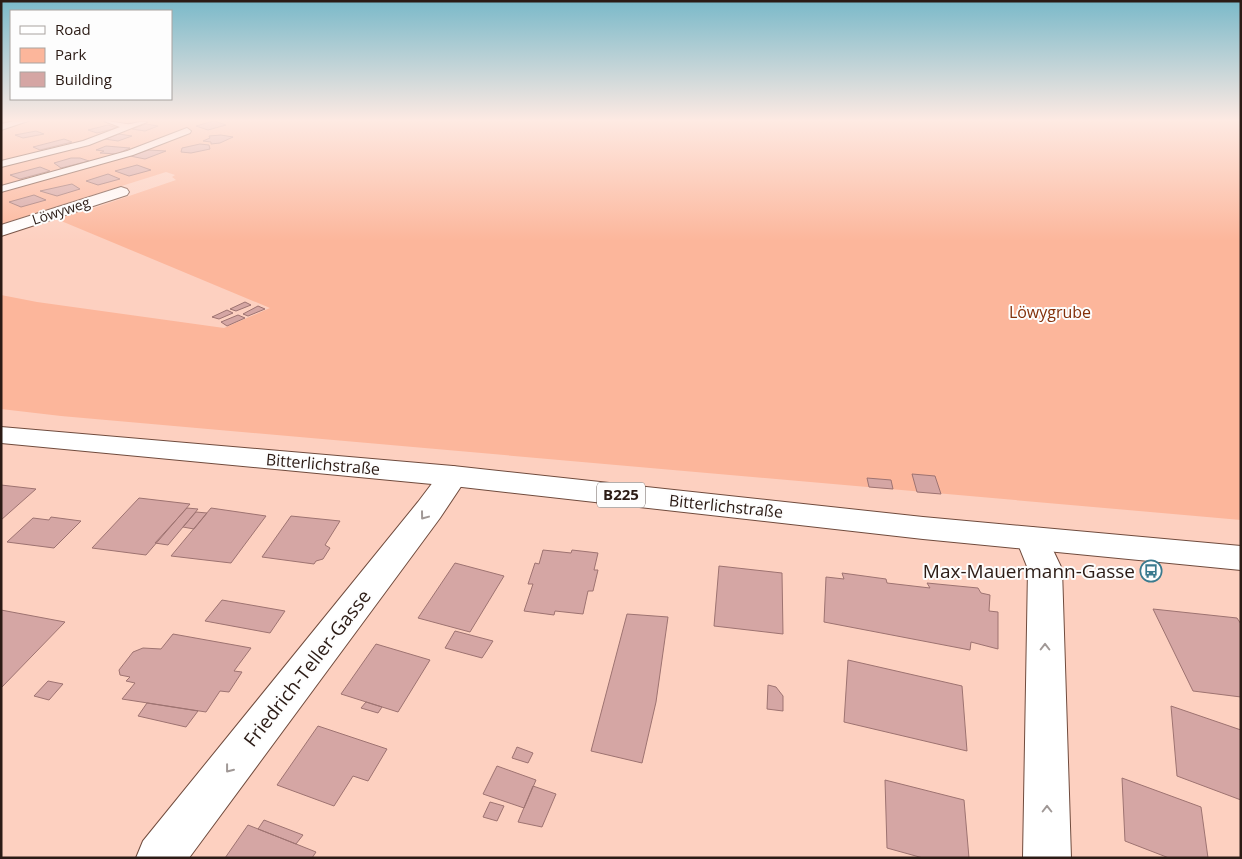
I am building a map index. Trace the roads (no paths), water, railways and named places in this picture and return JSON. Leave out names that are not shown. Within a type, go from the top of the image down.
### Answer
[{"type":"main road","name":"Löwyweg","points":[[1,231],[121,192]]},
{"type":"main road","name":"Bitterlichstraße","points":[[1,435],[452,476],[1032,539],[1241,558]]},
{"type":"main road","name":"Friedrich-Teller-Gasse","points":[[160,858],[429,510],[452,476]]},
{"type":"main road","points":[[1032,539],[1045,569],[1047,858]]},
{"type":"lane","points":[[1,189],[101,161]]},
{"type":"place","name":"Max-Mauermann-Gasse","points":[[1151,571]]},
{"type":"park label","name":"Löwygrube","points":[[1050,312]]}]
